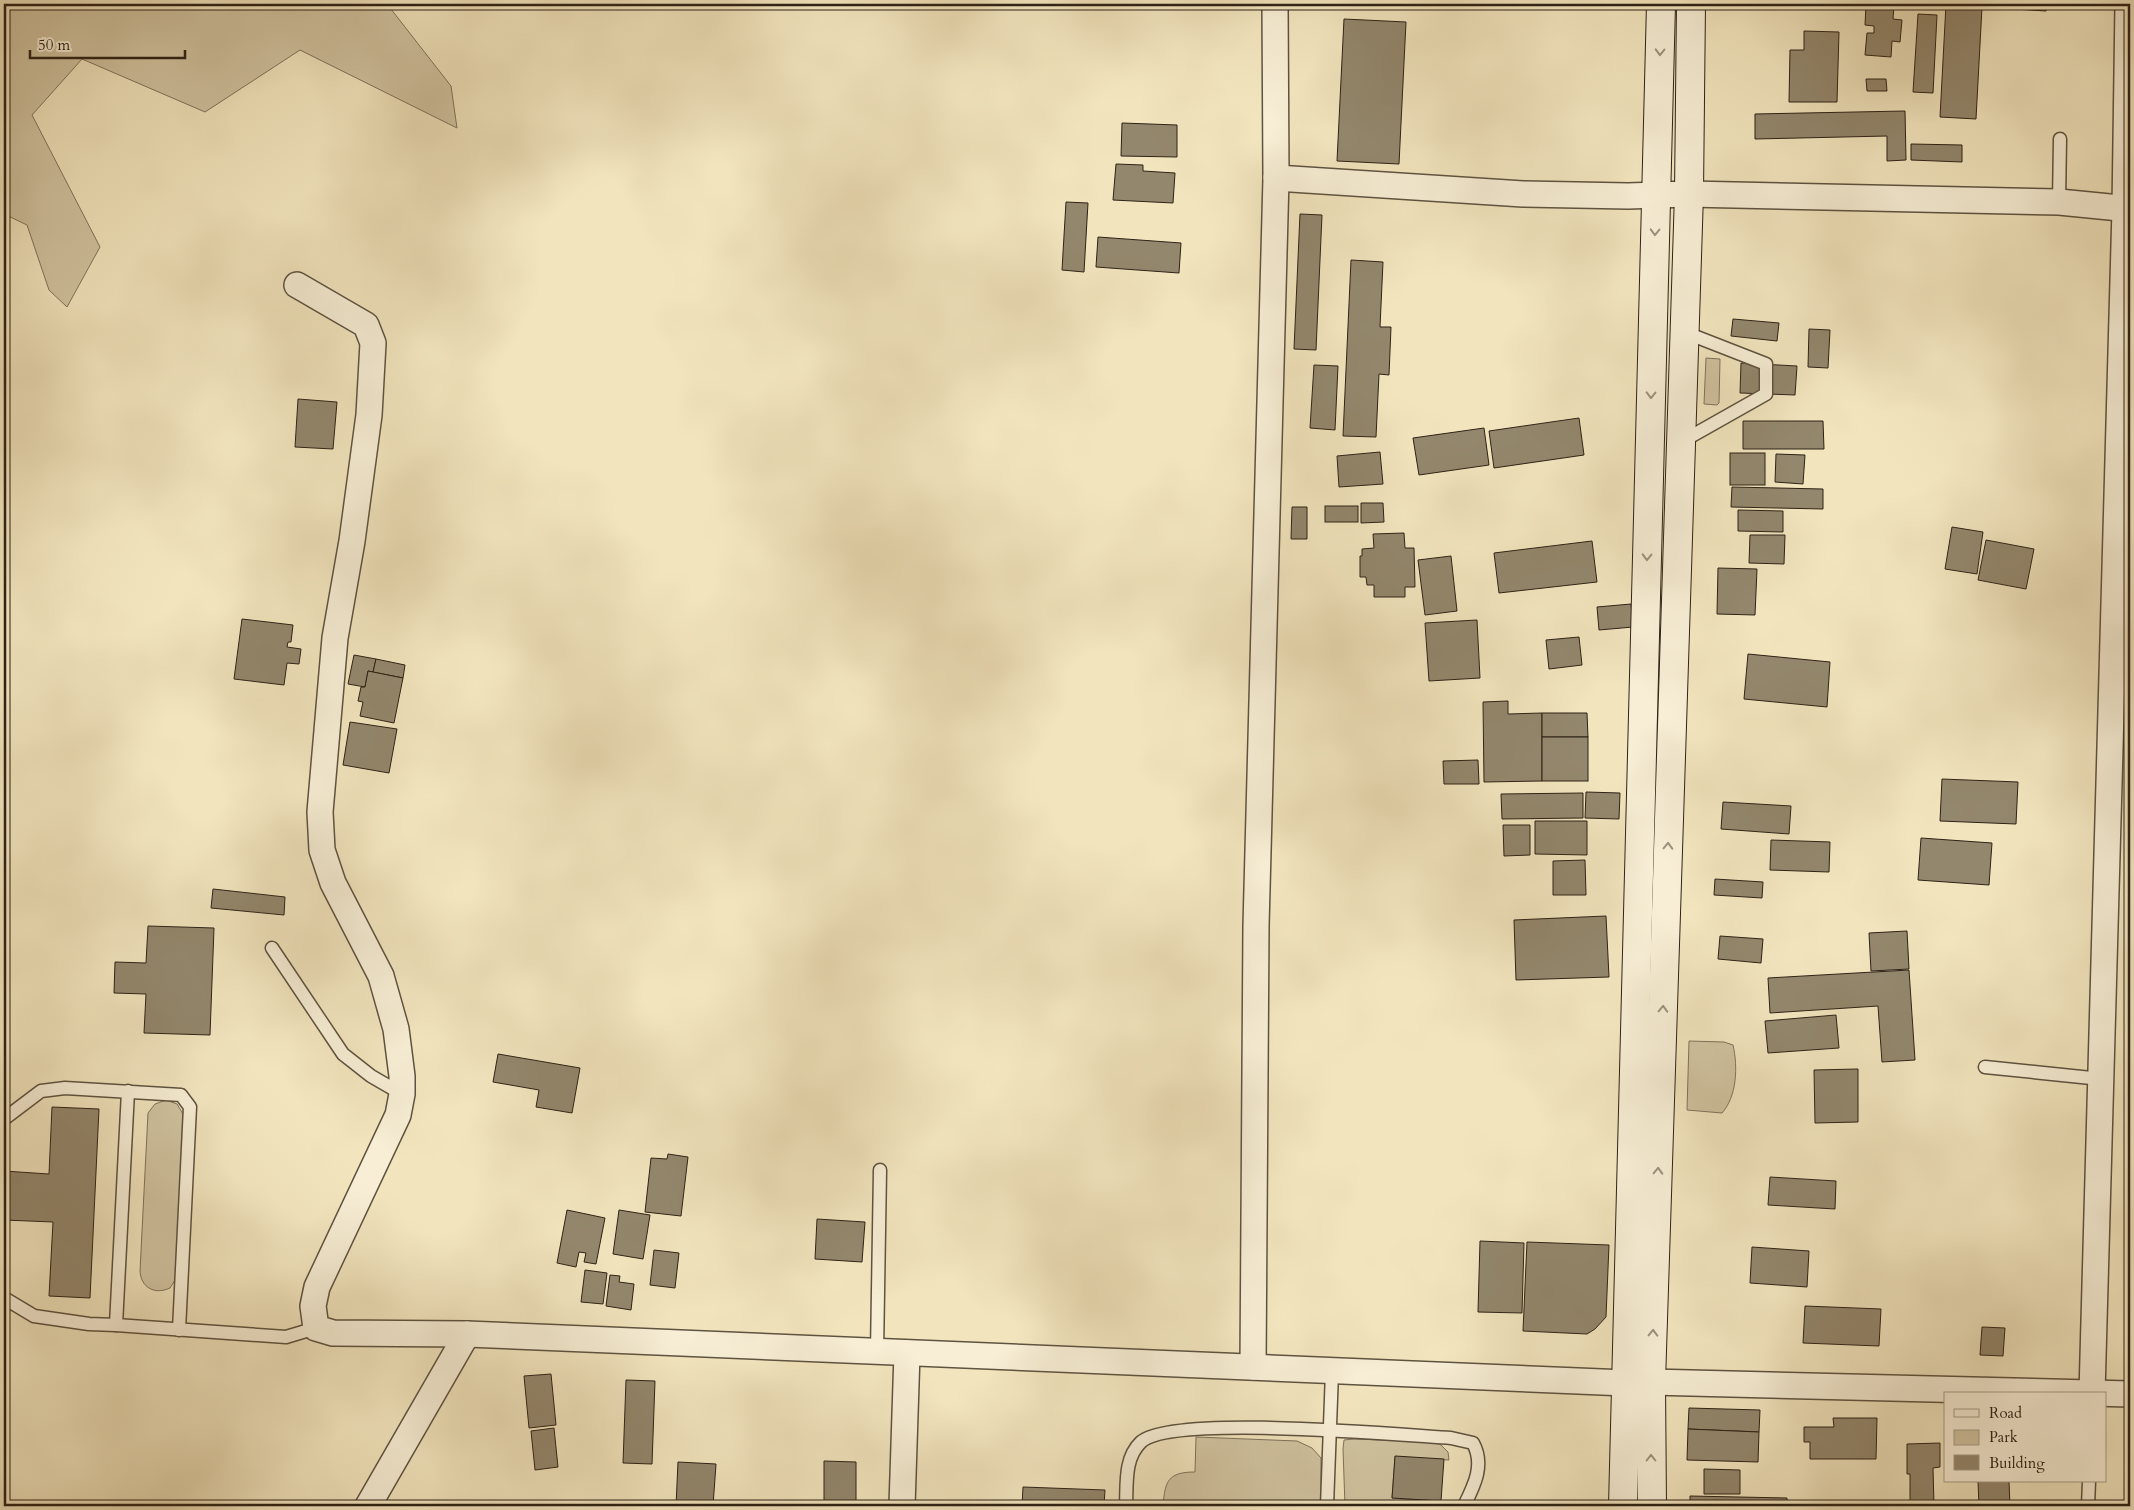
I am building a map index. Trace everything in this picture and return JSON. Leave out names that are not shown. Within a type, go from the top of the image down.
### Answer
[{"type":"street","points":[[1253,1367],[1256,926],[1276,178],[1275,4]]},
{"type":"street","points":[[1652,1506],[1639,1383],[1656,194],[1661,4]]},
{"type":"street","points":[[1623,1506],[1639,1383],[1681,442],[1689,194],[1692,4]]},
{"type":"street","points":[[2092,1392],[2128,209],[2128,4]]},
{"type":"street","points":[[1276,178],[1522,194],[1628,196],[1689,194],[2059,202],[2128,209]]},
{"type":"street","points":[[297,285],[366,324],[373,343],[369,415],[352,541],[335,638],[320,812],[322,850],[333,883],[381,976],[396,1029],[402,1076],[402,1094],[398,1115],[317,1287],[313,1306],[316,1328],[333,1333],[467,1334],[1253,1367],[1332,1372],[1639,1383],[2010,1392]]},
{"type":"street","points":[[368,1506],[467,1334]]},
{"type":"street","points":[[902,1506],[907,1353]]},
{"type":"street","points":[[2106,1394],[2130,1394]]},
{"type":"lane","points":[[2059,202],[2060,140]]},
{"type":"lane","points":[[1681,442],[1766,394],[1766,364],[1684,332]]},
{"type":"lane","points":[[272,948],[343,1054],[371,1076],[402,1094]]},
{"type":"lane","points":[[1985,1067],[2101,1079]]},
{"type":"lane","points":[[4,1119],[41,1092],[65,1088],[181,1095],[190,1107],[179,1330]]},
{"type":"lane","points":[[116,1325],[128,1091]]},
{"type":"lane","points":[[877,1352],[880,1170]]},
{"type":"lane","points":[[4,1298],[34,1316],[89,1324],[286,1337],[316,1328]]},
{"type":"lane","points":[[1327,1506],[1332,1372]]},
{"type":"lane","points":[[1126,1506],[1128,1468],[1133,1452],[1143,1440],[1162,1432],[1229,1427],[1330,1430],[1451,1438],[1473,1443],[1478,1452],[1479,1462],[1475,1482],[1464,1506]]},
{"type":"lane","points":[[2088,1506],[2089,1482]]},
{"type":"green space","points":[[4,4],[163,4],[169,8],[197,4],[387,4],[451,86],[457,128],[300,50],[205,112],[82,59],[32,115],[100,247],[67,307],[49,290],[27,225],[4,214]]},
{"type":"green space","points":[[1706,358],[1720,359],[1719,403],[1717,405],[1704,404]]},
{"type":"green space","points":[[1689,1041],[1724,1042],[1733,1045],[1736,1063],[1735,1081],[1731,1098],[1722,1113],[1687,1110]]},
{"type":"green space","points":[[166,1100],[177,1104],[183,1114],[177,1277],[170,1288],[159,1291],[146,1286],[140,1271],[148,1113],[155,1104]]},
{"type":"green space","points":[[1196,1437],[1297,1441],[1312,1448],[1321,1458],[1321,1506],[1163,1506],[1165,1490],[1170,1480],[1179,1474],[1195,1472]]},
{"type":"green space","points":[[1344,1440],[1435,1442],[1441,1445],[1448,1452],[1449,1460],[1395,1457],[1392,1498],[1446,1502],[1446,1506],[1345,1506]]},
{"type":"building","points":[[1878,4],[1894,6],[1893,19],[1902,20],[1900,42],[1892,41],[1891,57],[1865,55],[1867,33],[1874,33],[1874,26],[1865,25],[1866,5],[1878,6]]},
{"type":"building","points":[[1946,4],[2046,4],[2046,11],[1982,7],[1976,119],[1940,117]]},
{"type":"building","points":[[1918,14],[1937,15],[1933,93],[1913,92]]},
{"type":"building","points":[[1344,19],[1406,22],[1399,164],[1337,161]]},
{"type":"building","points":[[1804,31],[1839,32],[1837,102],[1789,102],[1790,50],[1804,50]]},
{"type":"building","points":[[1866,79],[1886,79],[1887,91],[1867,91]]},
{"type":"building","points":[[1905,111],[1906,160],[1887,161],[1887,136],[1755,139],[1755,114]]},
{"type":"building","points":[[1122,123],[1177,125],[1177,157],[1121,156]]},
{"type":"building","points":[[1911,144],[1962,145],[1962,162],[1911,160]]},
{"type":"building","points":[[1116,164],[1143,165],[1143,171],[1175,173],[1173,203],[1113,200]]},
{"type":"building","points":[[1066,202],[1088,203],[1084,272],[1062,270]]},
{"type":"building","points":[[1300,214],[1322,215],[1316,350],[1294,349]]},
{"type":"building","points":[[1098,237],[1181,243],[1179,273],[1096,267]]},
{"type":"building","points":[[1351,260],[1383,262],[1380,327],[1391,327],[1389,375],[1379,374],[1376,437],[1343,436]]},
{"type":"building","points":[[1733,319],[1779,323],[1777,341],[1731,336]]},
{"type":"building","points":[[1809,329],[1830,330],[1828,368],[1808,367]]},
{"type":"building","points":[[1741,363],[1797,366],[1795,395],[1740,393]]},
{"type":"building","points":[[1314,365],[1338,366],[1335,430],[1310,428]]},
{"type":"building","points":[[298,399],[337,402],[333,449],[295,447]]},
{"type":"building","points":[[1579,418],[1584,455],[1494,468],[1489,431]]},
{"type":"building","points":[[1743,421],[1823,421],[1824,449],[1743,449]]},
{"type":"building","points":[[1484,428],[1489,465],[1419,475],[1413,438]]},
{"type":"building","points":[[1380,452],[1383,484],[1339,487],[1337,456]]},
{"type":"building","points":[[1730,453],[1765,453],[1765,485],[1730,485]]},
{"type":"building","points":[[1776,454],[1805,455],[1803,484],[1775,482]]},
{"type":"building","points":[[1732,487],[1823,489],[1823,509],[1731,507]]},
{"type":"building","points":[[1361,503],[1383,503],[1384,522],[1361,523]]},
{"type":"building","points":[[1325,506],[1358,506],[1358,522],[1325,522]]},
{"type":"building","points":[[1292,507],[1307,507],[1307,539],[1291,539]]},
{"type":"building","points":[[1738,510],[1783,511],[1783,532],[1738,531]]},
{"type":"building","points":[[1952,527],[1983,532],[1977,574],[1945,569]]},
{"type":"building","points":[[1404,533],[1405,548],[1414,548],[1415,587],[1405,587],[1405,597],[1374,597],[1374,585],[1367,585],[1366,577],[1360,577],[1362,549],[1374,548],[1373,534]]},
{"type":"building","points":[[1750,535],[1785,535],[1784,564],[1749,563]]},
{"type":"building","points":[[1986,540],[2034,549],[2026,589],[1978,580]]},
{"type":"building","points":[[1592,541],[1597,582],[1499,593],[1494,553]]},
{"type":"building","points":[[1451,556],[1457,611],[1425,615],[1418,560]]},
{"type":"building","points":[[1718,568],[1757,569],[1755,615],[1717,614]]},
{"type":"building","points":[[1631,604],[1633,627],[1599,630],[1597,607]]},
{"type":"building","points":[[242,619],[293,625],[291,642],[288,642],[287,647],[301,649],[299,664],[287,663],[284,685],[234,679]]},
{"type":"building","points":[[1477,620],[1480,678],[1429,681],[1425,623]]},
{"type":"building","points":[[1579,637],[1582,665],[1549,669],[1546,640]]},
{"type":"building","points":[[1748,654],[1830,662],[1827,707],[1744,699]]},
{"type":"building","points":[[354,655],[376,659],[373,672],[368,671],[365,687],[348,684]]},
{"type":"building","points":[[376,659],[405,665],[403,678],[373,672]]},
{"type":"building","points":[[368,671],[403,678],[394,723],[360,716],[363,702],[358,701],[361,687],[365,687]]},
{"type":"building","points":[[1508,701],[1508,714],[1542,713],[1542,781],[1484,782],[1483,702]]},
{"type":"building","points":[[1542,713],[1587,713],[1588,737],[1542,737]]},
{"type":"building","points":[[350,722],[397,729],[389,773],[343,765]]},
{"type":"building","points":[[1542,737],[1588,737],[1588,781],[1542,781]]},
{"type":"building","points":[[1478,760],[1479,784],[1444,784],[1443,761]]},
{"type":"building","points":[[1942,779],[2018,782],[2016,824],[1940,821]]},
{"type":"building","points":[[1586,792],[1620,793],[1619,819],[1585,818]]},
{"type":"building","points":[[1583,793],[1583,818],[1502,819],[1501,794]]},
{"type":"building","points":[[1723,802],[1791,806],[1789,834],[1721,829]]},
{"type":"building","points":[[1535,821],[1587,821],[1587,855],[1535,854]]},
{"type":"building","points":[[1503,825],[1530,825],[1530,855],[1504,856]]},
{"type":"building","points":[[1921,838],[1992,843],[1989,885],[1918,880]]},
{"type":"building","points":[[1771,840],[1830,842],[1829,872],[1770,870]]},
{"type":"building","points":[[1585,860],[1586,895],[1553,895],[1553,861]]},
{"type":"building","points":[[1715,879],[1763,882],[1762,898],[1714,895]]},
{"type":"building","points":[[213,889],[285,897],[284,915],[211,908]]},
{"type":"building","points":[[1606,916],[1609,977],[1516,980],[1514,920]]},
{"type":"building","points":[[148,926],[214,928],[210,1035],[144,1033],[146,994],[114,993],[115,962],[146,963]]},
{"type":"building","points":[[1907,931],[1909,969],[1871,971],[1869,933]]},
{"type":"building","points":[[1720,936],[1763,939],[1761,963],[1718,959]]},
{"type":"building","points":[[1909,970],[1915,1060],[1882,1062],[1878,1006],[1770,1013],[1768,978]]},
{"type":"building","points":[[1836,1015],[1839,1048],[1768,1053],[1765,1021]]},
{"type":"building","points":[[498,1054],[580,1068],[572,1113],[536,1107],[539,1090],[493,1082]]},
{"type":"building","points":[[1858,1069],[1858,1122],[1815,1123],[1814,1070]]},
{"type":"building","points":[[52,1107],[99,1109],[90,1298],[49,1296],[53,1222],[4,1220],[4,1171],[49,1174]]},
{"type":"building","points":[[668,1154],[688,1157],[681,1216],[645,1212],[651,1158],[667,1159]]},
{"type":"building","points":[[1770,1177],[1836,1181],[1835,1209],[1768,1205]]},
{"type":"building","points":[[567,1210],[605,1218],[596,1264],[584,1262],[586,1253],[579,1252],[576,1267],[557,1263]]},
{"type":"building","points":[[619,1210],[650,1215],[643,1259],[613,1254]]},
{"type":"building","points":[[817,1219],[865,1222],[862,1262],[815,1259]]},
{"type":"building","points":[[1480,1241],[1524,1243],[1522,1313],[1478,1312]]},
{"type":"building","points":[[1527,1242],[1609,1245],[1606,1317],[1595,1329],[1587,1334],[1523,1331]]},
{"type":"building","points":[[1752,1247],[1809,1251],[1807,1287],[1750,1283]]},
{"type":"building","points":[[654,1250],[679,1253],[675,1288],[650,1285]]},
{"type":"building","points":[[585,1270],[607,1273],[603,1304],[581,1302]]},
{"type":"building","points":[[610,1275],[620,1276],[619,1282],[634,1284],[631,1310],[606,1306]]},
{"type":"building","points":[[1805,1306],[1881,1309],[1879,1346],[1803,1343]]},
{"type":"building","points":[[1982,1327],[2005,1328],[2003,1356],[1980,1355]]},
{"type":"building","points":[[551,1374],[556,1425],[529,1428],[524,1376]]},
{"type":"building","points":[[626,1380],[655,1381],[652,1464],[623,1463]]},
{"type":"building","points":[[1689,1408],[1760,1410],[1759,1432],[1688,1429]]},
{"type":"building","points":[[1833,1418],[1877,1418],[1876,1459],[1810,1459],[1810,1442],[1804,1442],[1804,1427],[1834,1427]]},
{"type":"building","points":[[554,1428],[558,1467],[535,1470],[531,1431]]},
{"type":"building","points":[[1688,1429],[1759,1432],[1758,1462],[1687,1460]]},
{"type":"building","points":[[1940,1443],[1940,1467],[1933,1468],[1934,1506],[1910,1506],[1910,1474],[1907,1474],[1907,1444]]},
{"type":"building","points":[[1395,1456],[1444,1459],[1441,1501],[1392,1498]]},
{"type":"building","points":[[824,1461],[856,1462],[856,1506],[824,1506]]},
{"type":"building","points":[[678,1462],[716,1464],[713,1506],[676,1506]]},
{"type":"building","points":[[1704,1469],[1740,1470],[1740,1494],[1704,1494]]},
{"type":"building","points":[[1978,1482],[2009,1482],[2010,1506],[1979,1506]]},
{"type":"building","points":[[1023,1487],[1105,1490],[1104,1506],[1022,1506]]},
{"type":"building","points":[[1690,1496],[1787,1498],[1787,1506],[1690,1506]]}]
